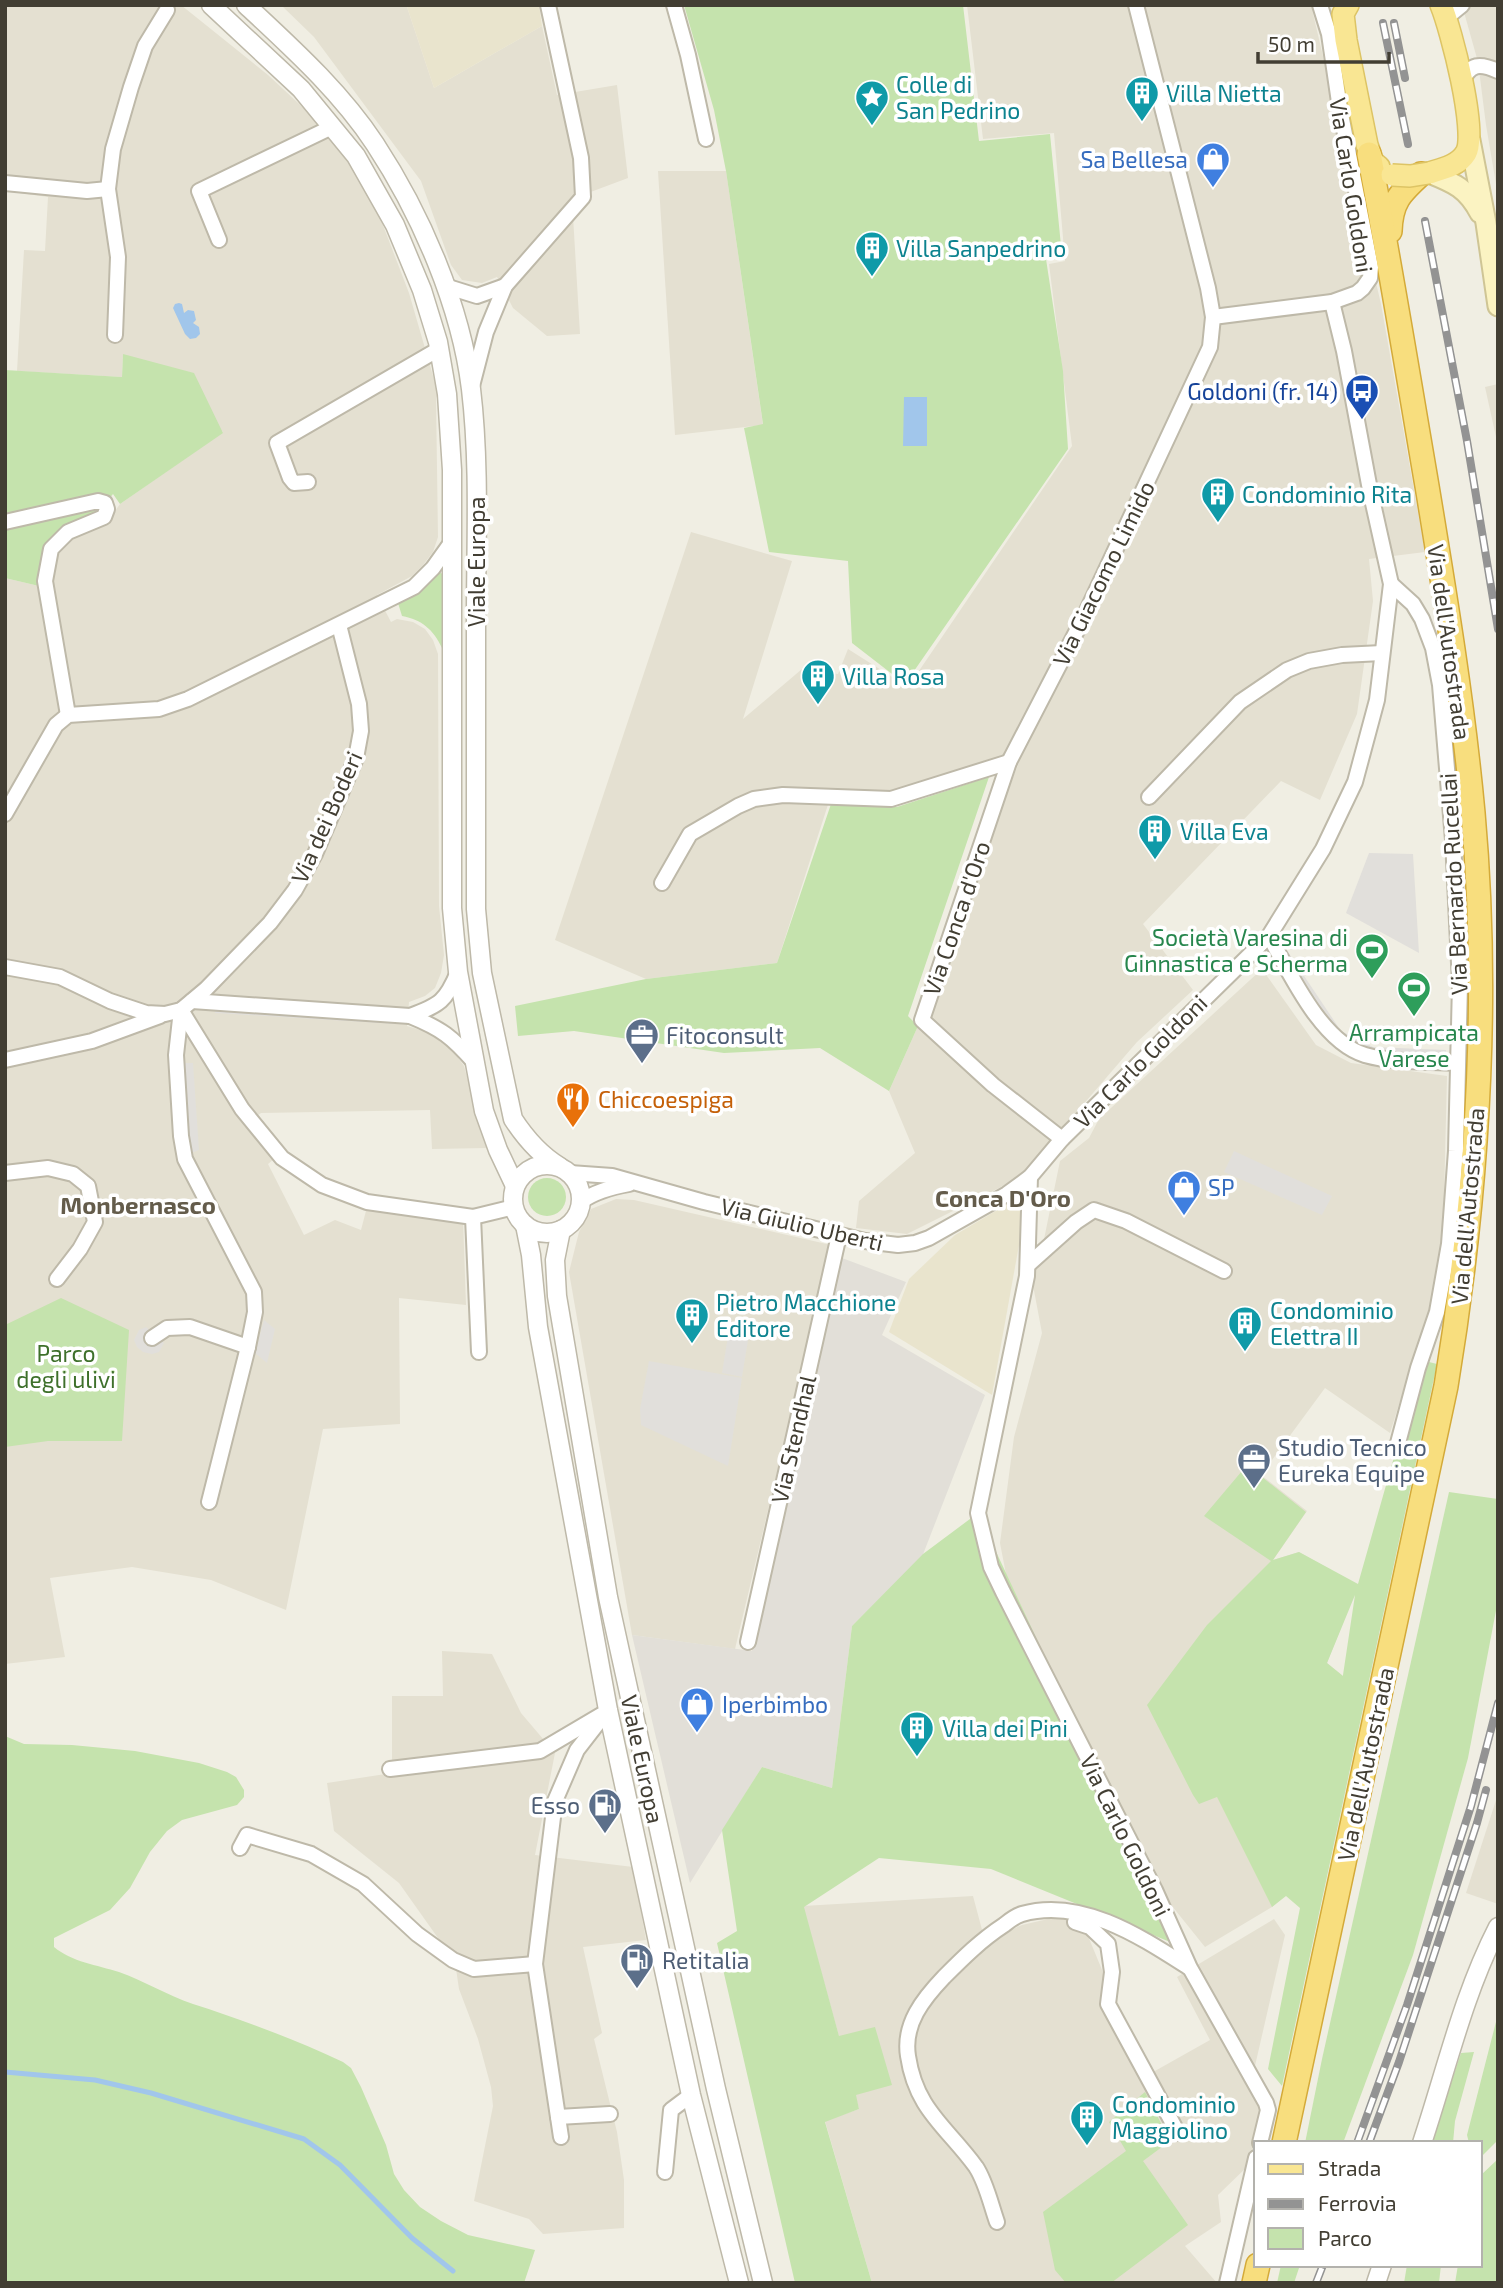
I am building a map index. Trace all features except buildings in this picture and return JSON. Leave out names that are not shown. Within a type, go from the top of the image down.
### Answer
[{"type":"highway","points":[[1369,154],[1389,259]]},
{"type":"highway","points":[[1389,259],[1390,215],[1393,206],[1403,191],[1425,174]]},
{"type":"highway","name":"Via dell'Autostrada","points":[[1284,2141],[1446,1386],[1468,1226],[1478,1068],[1480,945],[1473,816],[1465,740],[1449,619],[1389,259]]},
{"type":"main road","points":[[1341,9],[1369,154],[1379,168],[1392,175],[1425,174],[1445,168],[1462,159],[1470,140]]},
{"type":"main road","points":[[1450,9],[1498,306]]},
{"type":"main road","points":[[1425,174],[1465,190],[1476,203],[1486,223]]},
{"type":"street","name":"Viale Europa","points":[[211,5],[301,89],[356,156],[395,225],[422,290],[439,349],[447,394],[452,470],[452,908],[458,972],[484,1111],[515,1186],[514,1207],[525,1225],[531,1255],[538,1327],[608,1710],[691,2095],[739,2283]]},
{"type":"street","name":"Viale Europa","points":[[246,5],[317,71],[375,143],[413,209],[445,286],[460,334],[471,389],[476,482],[477,909],[482,973],[513,1119],[538,1151],[577,1181],[582,1201],[576,1219],[561,1230],[555,1276],[570,1375],[608,1597],[716,2089],[763,2283]]},
{"type":"street","points":[[471,389],[486,332],[505,286],[583,197],[581,158],[548,5]]},
{"type":"street","points":[[674,5],[706,139]]},
{"type":"street","name":"Via Giacomo Limido","points":[[1009,762],[1084,617],[1210,347],[1213,317],[1208,288],[1136,5]]},
{"type":"street","name":"Via Carlo Goldoni","points":[[1213,317],[1332,302],[1357,293],[1369,282],[1371,273],[1340,110],[1329,34],[1320,5]]},
{"type":"street","points":[[115,335],[118,257],[108,189],[113,149],[145,46],[167,10]]},
{"type":"street","points":[[1462,82],[1470,68],[1477,64],[1498,71]]},
{"type":"street","points":[[219,240],[199,191],[332,127]]},
{"type":"street","points":[[5,183],[87,191],[108,189]]},
{"type":"street","points":[[445,286],[478,296],[505,286]]},
{"type":"street","name":"Via Carlo Goldoni","points":[[1062,1139],[1269,936],[1323,849],[1355,782],[1377,700],[1391,584],[1332,302]]},
{"type":"street","points":[[308,482],[294,483],[290,478],[277,443],[439,349]]},
{"type":"street","points":[[5,522],[98,501],[106,503],[104,517],[68,532],[51,549],[45,581],[68,715]]},
{"type":"street","points":[[5,814],[56,725],[68,715],[159,709],[178,702],[414,587],[433,568],[453,540]]},
{"type":"street","name":"Via Bernardo Rucellai","points":[[1391,584],[1413,604],[1422,619],[1433,648],[1440,685],[1453,840],[1459,971],[1456,1151],[1449,1244],[1437,1312],[1418,1368],[1398,1443]]},
{"type":"street","name":"Via dei Boderi","points":[[186,1006],[270,923],[295,890],[315,854],[356,758],[361,731],[359,704],[339,625]]},
{"type":"street","points":[[1149,797],[1240,702],[1287,670],[1309,661],[1342,655],[1382,653]]},
{"type":"street","points":[[662,883],[690,834],[754,799],[783,795],[891,799],[1009,762]]},
{"type":"street","name":"Via Conca d'Oro","points":[[1009,762],[922,1020],[993,1086],[1062,1139]]},
{"type":"street","points":[[1269,936],[1314,1013],[1340,1042],[1363,1054],[1394,1060],[1457,1063]]},
{"type":"street","points":[[5,967],[60,977],[122,1005],[146,1013],[165,1014]]},
{"type":"street","points":[[410,1016],[440,1003],[449,994],[458,972]]},
{"type":"street","points":[[186,1006],[242,1109],[282,1158],[322,1185],[367,1202],[473,1217],[514,1207]]},
{"type":"street","points":[[186,1006],[176,1055],[185,1159],[254,1292],[255,1312],[209,1502]]},
{"type":"street","points":[[5,1059],[92,1041],[186,1006],[410,1016],[442,1030],[457,1042],[475,1063]]},
{"type":"street","name":"Via Giulio Uberti","points":[[565,1170],[602,1174],[839,1236],[881,1244],[915,1243],[929,1238],[1007,1194],[1030,1177],[1062,1139]]},
{"type":"street","points":[[515,1186],[529,1170],[539,1165],[565,1170]]},
{"type":"street","points":[[5,1173],[48,1168],[73,1174],[89,1186],[95,1222],[80,1249],[57,1279]]},
{"type":"street","name":"Via Carlo Goldoni","points":[[1030,1177],[1028,1264],[978,1513],[991,1567],[1154,1890],[1189,1968],[1266,2103],[1268,2110],[1260,2141]]},
{"type":"street","name":"Via Giulio Uberti","points":[[582,1201],[606,1189],[634,1184]]},
{"type":"street","points":[[1028,1264],[1076,1222],[1094,1210],[1126,1221],[1224,1271]]},
{"type":"street","points":[[473,1217],[479,1352]]},
{"type":"street","points":[[525,1225],[542,1233],[561,1230]]},
{"type":"street","name":"Via Stendhal","points":[[748,1642],[839,1236]]},
{"type":"street","points":[[152,1338],[167,1328],[190,1327],[248,1347]]},
{"type":"street","points":[[390,1769],[540,1751],[608,1710]]},
{"type":"street","points":[[561,2137],[535,1964],[555,1801],[577,1750],[608,1710]]},
{"type":"street","points":[[240,1847],[247,1835],[312,1854],[363,1884],[417,1934],[453,1960],[474,1969],[535,1964]]},
{"type":"street","name":"Via Carlo Goldoni","points":[[998,2222],[978,2169],[927,2110],[918,2091],[908,2055],[909,2029],[915,2014],[937,1984],[979,1941],[1020,1914],[1063,1910],[1136,1934],[1189,1968]]},
{"type":"street","points":[[1037,1912],[1090,1927],[1108,1944],[1112,1972],[1108,2004],[1178,2133]]},
{"type":"street","points":[[1423,2141],[1472,1987],[1498,1927]]},
{"type":"street","points":[[665,2172],[671,2110],[691,2095]]},
{"type":"street","points":[[558,2117],[610,2115]]},
{"type":"street","points":[[1227,2283],[1254,2167]]},
{"type":"shaded area","points":[[5,5],[181,5],[268,75],[311,115],[348,161],[381,220],[409,293],[438,393],[438,537],[433,552],[412,576],[377,595],[391,622],[397,619],[413,622],[425,629],[438,654],[439,906],[444,955],[435,988],[425,996],[409,1002],[407,1026],[431,1033],[450,1046],[464,1066],[487,1148],[432,1149],[430,1110],[261,1113],[249,1122],[274,1159],[268,1164],[304,1235],[335,1220],[361,1230],[367,1207],[463,1219],[466,1305],[399,1298],[400,1424],[323,1429],[286,1610],[211,1580],[132,1567],[50,1578],[65,1657],[5,1664],[5,578],[39,586],[56,553],[75,535],[108,521],[120,504],[223,432],[123,354],[122,377],[17,371],[24,250],[45,251],[48,197],[5,191]]},
{"type":"shaded area","points":[[281,5],[409,5],[407,7],[434,88],[542,26],[557,95],[617,85],[628,178],[572,199],[580,334],[547,336],[513,308],[497,277],[482,283],[462,280],[451,265],[421,181],[314,37]]},
{"type":"shaded area","points":[[539,5],[542,26],[434,88],[407,7]]},
{"type":"shaded area","points":[[967,5],[1311,5],[1381,304],[1425,552],[1369,559],[1373,601],[1357,714],[1320,800],[1281,781],[1143,924],[1193,990],[1137,1042],[1050,1143],[1029,1173],[907,1234],[856,1228],[859,1201],[915,1153],[889,1091],[918,1026],[1019,762],[897,794],[833,789],[777,963],[646,979],[555,940],[691,532],[792,561],[743,719],[802,669],[838,674],[848,649],[908,687],[1072,446],[1049,264],[1065,261],[1054,133],[983,139]]},
{"type":"shaded area","points":[[1462,5],[1498,5],[1498,196],[1478,62]]},
{"type":"shaded area","points":[[658,171],[726,171],[763,425],[675,435]]},
{"type":"shaded area","points":[[1498,384],[1498,446],[1485,387]]},
{"type":"shaded area","points":[[1369,853],[1413,854],[1419,953],[1346,913]]},
{"type":"shaded area","points":[[1288,952],[1341,1031],[1373,1047],[1446,1050],[1446,1055],[1371,1051],[1337,1034],[1283,956]]},
{"type":"shaded area","points":[[1262,969],[1316,1045],[1351,1063],[1447,1076],[1444,1199],[1438,1281],[1390,1433],[1325,1388],[1261,1475],[1307,1511],[1273,1560],[1299,1552],[1358,1585],[1327,1663],[1343,1676],[1286,1895],[1272,1907],[1205,1947],[1151,1880],[1105,1774],[1010,1595],[1000,1543],[1014,1437],[1042,1333],[1029,1264],[1042,1249],[1060,1161],[1089,1138],[1099,1119]]},
{"type":"shaded area","points":[[216,1006],[398,1018],[398,1024],[215,1013]]},
{"type":"shaded area","points":[[182,1063],[193,1063],[199,1150],[189,1154]]},
{"type":"shaded area","points":[[1234,1151],[1332,1196],[1322,1215],[1224,1172]]},
{"type":"shaded area","points":[[616,1199],[634,1200],[831,1245],[735,1649],[632,1635],[569,1272],[579,1232],[591,1209]]},
{"type":"shaded area","points":[[1016,1199],[1026,1206],[992,1395],[889,1332],[909,1279],[955,1235]]},
{"type":"shaded area","points":[[842,1258],[906,1282],[882,1335],[985,1395],[922,1557],[852,1626],[832,1788],[762,1767],[690,1883],[632,1635],[752,1651]]},
{"type":"shaded area","points":[[264,1320],[275,1329],[267,1363],[255,1353]]},
{"type":"shaded area","points":[[146,1327],[164,1343],[159,1352],[143,1352],[137,1347],[134,1340],[139,1330]]},
{"type":"shaded area","points":[[729,1330],[749,1334],[742,1377],[722,1373]]},
{"type":"shaded area","points":[[649,1361],[742,1378],[728,1466],[641,1425],[640,1409]]},
{"type":"shaded area","points":[[442,1651],[492,1654],[521,1713],[555,1753],[535,1855],[633,1867],[646,1940],[583,1947],[602,2033],[594,2039],[617,2132],[624,2180],[624,2228],[543,2234],[529,2219],[474,2201],[493,2106],[491,2087],[478,2039],[459,1989],[455,1962],[399,1883],[334,1831],[327,1783],[392,1773],[392,1696],[443,1696]]},
{"type":"shaded area","points":[[1498,1794],[1498,1904],[1466,1893]]},
{"type":"shaded area","points":[[973,1896],[985,1941],[1022,1925],[1061,1916],[1088,1936],[1146,2076],[1210,2040],[1177,1977],[1274,1919],[1285,1935],[1252,2079],[1266,2100],[1256,2141],[1254,2141],[1251,2163],[1218,2195],[1221,2222],[1185,2246],[1217,2283],[872,2283],[825,2121],[859,2109],[803,1906]]},
{"type":"green space","points":[[684,5],[963,5],[979,141],[1050,134],[1062,256],[1046,259],[1063,371],[1068,449],[905,684],[852,643],[848,561],[769,552],[744,428],[763,424],[726,171],[714,110]]},
{"type":"green space","points":[[123,354],[194,373],[223,433],[120,504],[113,494],[98,512],[65,527],[39,586],[5,578],[5,370],[122,377]]},
{"type":"green space","points":[[438,572],[443,574],[442,648],[426,626],[402,616],[398,603],[418,591]]},
{"type":"green space","points":[[989,777],[908,1016],[918,1026],[889,1091],[820,1048],[724,1053],[574,1031],[518,1036],[515,1006],[646,979],[777,963],[831,804],[897,807]]},
{"type":"green space","points":[[547,1178],[561,1183],[566,1197],[561,1211],[547,1216],[533,1211],[528,1197],[533,1183]]},
{"type":"green space","name":"Parco degli ulivi","points":[[61,1298],[129,1330],[122,1441],[48,1441],[5,1447],[5,1325]]},
{"type":"green space","points":[[1425,1361],[1437,1364],[1282,2086],[1268,2069],[1300,1908],[1286,1896],[1272,1907],[1217,1797],[1199,1804],[1147,1705],[1207,1625],[1271,1561],[1204,1516],[1247,1465],[1306,1512],[1273,1560],[1299,1552],[1358,1584],[1398,1443]],"holes":[[[1355,1595],[1343,1676],[1327,1663]]]},
{"type":"green space","points":[[1449,1492],[1498,1499],[1498,1600],[1468,1758],[1413,1955],[1344,2141],[1305,2141]]},
{"type":"green space","points":[[978,1513],[1180,1946],[991,1869],[879,1858],[804,1907],[839,2036],[875,2027],[892,2085],[856,2095],[859,2109],[825,2122],[872,2283],[795,2283],[717,1943],[737,1931],[722,1830],[762,1767],[832,1788],[852,1626],[923,1554]]},
{"type":"green space","points":[[5,1736],[24,1744],[135,1751],[199,1763],[236,1777],[244,1790],[244,1797],[237,1805],[182,1820],[167,1831],[150,1852],[130,1888],[110,1910],[54,1938],[54,1947],[77,1960],[119,1972],[183,2000],[268,2030],[343,2062],[351,2068],[361,2087],[386,2145],[394,2174],[404,2190],[420,2207],[468,2235],[535,2250],[524,2283],[5,2283]]},
{"type":"green space","points":[[1498,2014],[1498,2140],[1482,2156],[1482,2141],[1468,2141],[1467,2135]]},
{"type":"green space","points":[[1474,2052],[1455,2121],[1453,2141],[1432,2141],[1461,2053]]},
{"type":"green space","points":[[1145,2092],[1170,2141],[1143,2161],[1188,2225],[1111,2283],[1066,2283],[1055,2270],[1043,2212],[1126,2151],[1109,2122]]},
{"type":"green space","points":[[1498,2159],[1498,2283],[1455,2283],[1458,2267],[1482,2267],[1482,2174]]},
{"type":"green space","points":[[1281,2267],[1299,2267],[1294,2283],[1277,2283]]},
{"type":"green space","points":[[1407,2267],[1441,2267],[1439,2283],[1404,2283]]},
{"type":"water","points":[[179,303],[182,304],[184,313],[188,310],[194,311],[196,320],[193,323],[199,327],[200,334],[196,338],[190,339],[185,334],[173,308]]},
{"type":"water","points":[[904,397],[927,397],[927,446],[903,446]]},
{"type":"waterway","points":[[5,2072],[95,2080],[151,2093],[304,2139],[340,2165],[412,2238],[453,2271]]},
{"type":"railway","points":[[1383,23],[1408,144]]},
{"type":"railway","points":[[1394,23],[1405,78]]},
{"type":"railway","points":[[1425,221],[1467,441],[1498,629]]},
{"type":"railway","points":[[1358,2141],[1407,2005],[1471,1806],[1498,1703]]},
{"type":"railway","points":[[1370,2141],[1399,2062],[1486,1790]]},
{"type":"railway","points":[[1316,2283],[1322,2267]]},
{"type":"place","name":"Villa Nietta","points":[[1142,123]]},
{"type":"place","name":"Colle di San Pedrino","points":[[872,127]]},
{"type":"place","name":"Sa Bellesa","points":[[1213,189]]},
{"type":"place","name":"Villa Sanpedrino","points":[[872,278]]},
{"type":"place","name":"Goldoni (fr. 14)","points":[[1362,421]]},
{"type":"place","name":"Condominio Rita","points":[[1218,524]]},
{"type":"place","name":"Villa Rosa","points":[[818,706]]},
{"type":"place","name":"Villa Eva","points":[[1155,861]]},
{"type":"place","name":"Società Varesina di Ginnastica e Scherma","points":[[1372,980]]},
{"type":"place","name":"Arrampicata Varese","points":[[1414,1018]]},
{"type":"place","name":"Fitoconsult","points":[[642,1065]]},
{"type":"place","name":"Chiccoespiga","points":[[573,1129]]},
{"type":"place","name":"SP","points":[[1184,1217]]},
{"type":"place","name":"Pietro Macchione Editore","points":[[692,1345]]},
{"type":"place","name":"Condominio Elettra II","points":[[1245,1353]]},
{"type":"place","name":"Studio Tecnico Eureka Equipe","points":[[1254,1490]]},
{"type":"place","name":"Iperbimbo","points":[[697,1734]]},
{"type":"place","name":"Villa dei Pini","points":[[917,1758]]},
{"type":"place","name":"Esso","points":[[605,1835]]},
{"type":"place","name":"Retitalia","points":[[637,1990]]},
{"type":"place","name":"Condominio Maggiolino","points":[[1087,2147]]},
{"type":"district","name":"Conca D'Oro","points":[[1003,1197]]},
{"type":"district","name":"Monbernasco","points":[[138,1204]]}]
